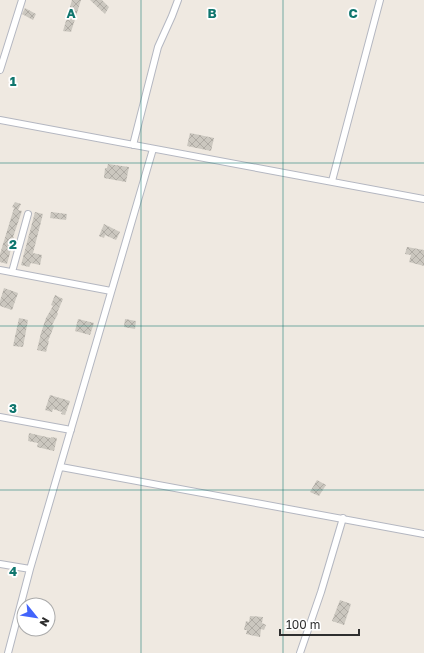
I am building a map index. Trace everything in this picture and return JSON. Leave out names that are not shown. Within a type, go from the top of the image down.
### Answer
[{"type":"street","points":[[0,70],[22,0]]},
{"type":"street","points":[[133,145],[158,47],[178,0]]},
{"type":"street","points":[[332,181],[380,0]]},
{"type":"street","points":[[0,120],[424,199]]},
{"type":"street","points":[[8,653],[30,569],[153,149]]},
{"type":"street","points":[[12,272],[28,214]]},
{"type":"street","points":[[0,270],[111,291]]},
{"type":"street","points":[[0,417],[71,430]]},
{"type":"street","points":[[61,467],[424,534]]},
{"type":"street","points":[[300,653],[321,592],[343,518]]},
{"type":"street","points":[[0,564],[30,569]]},
{"type":"building","points":[[72,0],[81,0],[71,32],[63,31]]},
{"type":"building","points":[[90,0],[102,0],[109,7],[105,14]]},
{"type":"building","points":[[25,8],[36,14],[33,20],[22,14]]},
{"type":"building","points":[[190,133],[214,138],[211,151],[187,146]]},
{"type":"building","points":[[108,164],[129,167],[126,182],[104,178],[105,168],[107,168]]},
{"type":"building","points":[[15,202],[21,204],[18,210],[22,211],[13,237],[7,264],[0,262],[0,254],[14,208],[12,207]]},
{"type":"building","points":[[35,212],[43,214],[33,253],[42,255],[40,265],[31,263],[29,267],[21,265]]},
{"type":"building","points":[[51,212],[67,214],[66,220],[50,218]]},
{"type":"building","points":[[104,224],[120,232],[116,240],[105,235],[104,238],[99,236]]},
{"type":"building","points":[[407,247],[424,250],[424,266],[409,262],[411,255],[405,254]]},
{"type":"building","points":[[4,288],[18,293],[12,310],[0,306]]},
{"type":"building","points":[[55,295],[63,299],[57,313],[58,314],[52,325],[54,326],[48,341],[46,352],[37,350],[46,318],[53,306],[51,305]]},
{"type":"building","points":[[19,318],[28,320],[23,347],[13,346]]},
{"type":"building","points":[[78,319],[94,323],[90,335],[75,331]]},
{"type":"building","points":[[125,319],[136,321],[135,329],[124,327]]},
{"type":"building","points":[[50,395],[70,401],[65,415],[61,414],[62,412],[53,409],[52,412],[45,410]]},
{"type":"building","points":[[29,433],[57,438],[54,451],[37,447],[38,443],[28,441]]},
{"type":"building","points":[[317,480],[326,485],[319,496],[310,492]]},
{"type":"building","points":[[340,600],[351,604],[344,625],[332,621]]},
{"type":"building","points":[[250,616],[263,617],[262,623],[266,625],[264,630],[261,629],[260,637],[246,634],[247,630],[244,630],[246,621],[249,622]]}]
